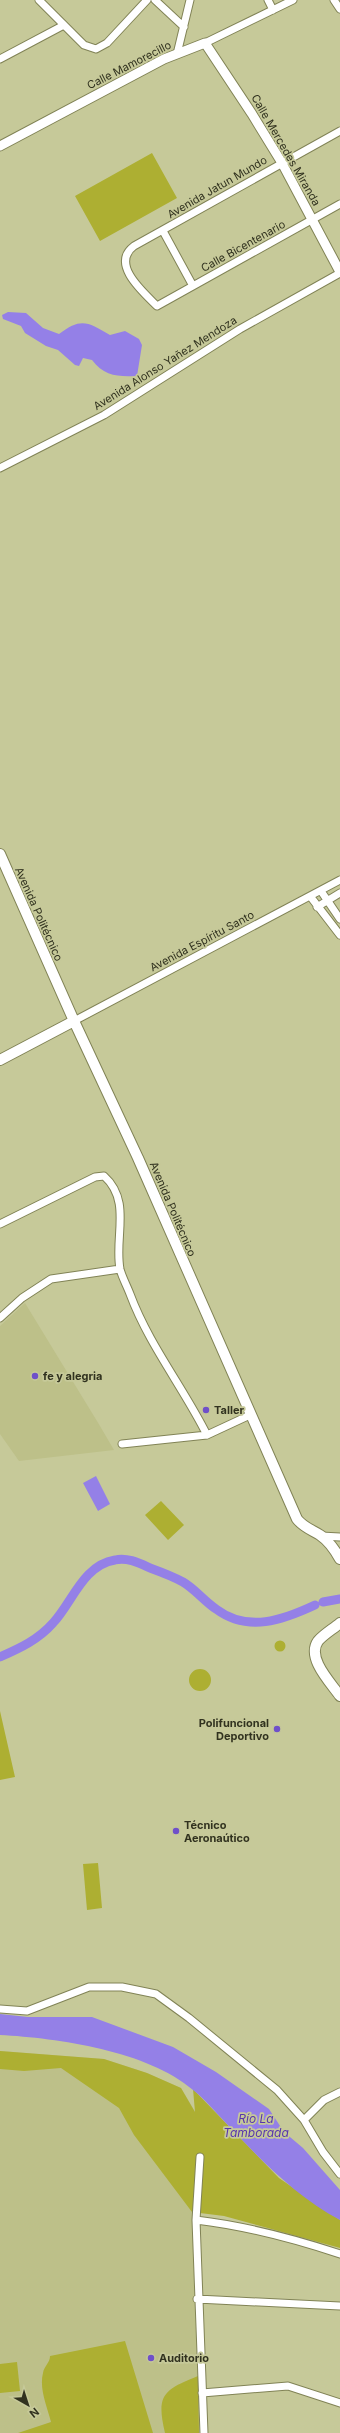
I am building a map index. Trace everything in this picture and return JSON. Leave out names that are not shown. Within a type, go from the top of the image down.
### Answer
[{"type":"main road","name":"Avenida Politécnico","points":[[0,854],[74,1021],[138,1158],[297,1519],[301,1524],[321,1536],[330,1544],[340,1559]]},
{"type":"main road","points":[[0,1060],[74,1021]]},
{"type":"main road","points":[[340,1623],[318,1642],[314,1654],[316,1661],[340,1696]]},
{"type":"street","points":[[38,0],[84,45],[96,49],[107,43],[147,0]]},
{"type":"street","points":[[154,0],[184,27]]},
{"type":"street","points":[[177,54],[190,0]]},
{"type":"street","points":[[268,0],[273,10]]},
{"type":"street","name":"Calle Mamorecillo","points":[[0,146],[177,54],[205,43],[293,0]]},
{"type":"street","points":[[334,0],[340,9]]},
{"type":"street","points":[[0,60],[64,25]]},
{"type":"street","name":"Calle Mercedes Miranda","points":[[205,43],[252,114],[282,163],[340,272]]},
{"type":"street","name":"Avenida Jatun Mundo","points":[[157,306],[140,289],[128,270],[124,258],[127,251],[340,131]]},
{"type":"street","name":"Calle Bicentenario","points":[[157,306],[340,204]]},
{"type":"street","points":[[163,231],[193,286]]},
{"type":"street","name":"Avenida Alonso Yañez Mendoza","points":[[0,468],[104,415],[240,329],[340,272]]},
{"type":"street","name":"Avenida Espíritu Santo","points":[[74,1021],[340,880]]},
{"type":"street","points":[[321,891],[326,901],[340,919]]},
{"type":"street","points":[[317,907],[340,893]]},
{"type":"street","points":[[310,896],[340,935]]},
{"type":"street","points":[[0,1224],[95,1177],[104,1176],[111,1182],[117,1195],[121,1213],[120,1269],[139,1320],[189,1399],[207,1435]]},
{"type":"street","points":[[0,1318],[22,1298],[51,1279],[120,1269]]},
{"type":"street","points":[[122,1444],[207,1435],[250,1415]]},
{"type":"street","points":[[321,1536],[340,1537]]},
{"type":"street","points":[[0,2009],[27,2011],[89,1987],[122,1987],[156,1994],[189,2018],[277,2090],[304,2120],[323,2152],[340,2174]]},
{"type":"street","points":[[304,2120],[319,2103],[340,2092]]},
{"type":"street","points":[[200,2157],[196,2220],[204,2433]]},
{"type":"street","points":[[196,2220],[236,2225],[292,2238],[340,2254]]},
{"type":"street","points":[[198,2299],[340,2306]]},
{"type":"street","points":[[202,2393],[288,2386],[340,2404]]},
{"type":"shaded area","points":[[152,153],[177,198],[100,241],[75,196]]},
{"type":"shaded area","name":"fe y alegria","points":[[25,1303],[114,1450],[19,1461],[0,1434],[0,1326]]},
{"type":"shaded area","points":[[161,1501],[184,1525],[168,1540],[145,1515]]},
{"type":"shaded area","points":[[280,1640],[284,1642],[286,1646],[284,1650],[280,1652],[276,1650],[274,1646],[276,1642]]},
{"type":"shaded area","points":[[200,1669],[208,1672],[211,1680],[208,1688],[200,1691],[192,1688],[189,1680],[192,1672]]},
{"type":"shaded area","points":[[0,1711],[15,1777],[0,1780]]},
{"type":"shaded area","points":[[98,1863],[102,1908],[87,1910],[83,1864]]},
{"type":"shaded area","points":[[0,2051],[104,2059],[147,2073],[181,2088],[196,2113],[192,2212],[199,2433],[0,2433]]},
{"type":"shaded area","points":[[0,2051],[104,2059],[147,2073],[181,2088],[195,2112],[193,2089],[279,2178],[340,2220],[340,2248],[224,2216],[192,2212],[134,2135],[119,2108],[61,2068],[24,2071],[0,2069]]},
{"type":"shaded area","points":[[125,2341],[153,2433],[18,2433],[51,2422],[42,2385],[44,2371],[50,2356]]},
{"type":"shaded area","points":[[17,2362],[20,2391],[0,2393],[0,2364]]},
{"type":"shaded area","points":[[198,2376],[199,2433],[165,2433],[161,2410],[162,2402],[165,2396],[177,2385]]},
{"type":"water","points":[[8,312],[26,313],[43,328],[59,334],[79,323],[90,324],[110,335],[125,331],[139,339],[142,345],[137,376],[118,376],[112,374],[101,369],[92,360],[83,358],[79,366],[75,365],[58,350],[46,346],[25,333],[21,326],[3,319],[2,315]]},
{"type":"water","points":[[96,1476],[110,1504],[98,1511],[83,1483]]},
{"type":"water","name":"Río La Tamborada","points":[[0,2014],[28,2017],[92,2017],[173,2047],[216,2072],[269,2109],[284,2132],[303,2148],[340,2190],[340,2220],[308,2200],[279,2176],[251,2150],[202,2097],[174,2077],[152,2065],[101,2049],[48,2039],[0,2035]]},
{"type":"waterway","points":[[0,1657],[35,1639],[60,1615],[79,1586],[94,1569],[104,1563],[119,1559],[133,1561],[183,1582],[216,1609],[240,1621],[266,1622],[291,1615],[315,1605]]},
{"type":"waterway","points":[[323,1602],[340,1599]]},
{"type":"place","name":"fe y alegria","points":[[35,1376]]},
{"type":"place","name":"Taller","points":[[206,1410]]},
{"type":"place","name":"Polifuncional Deportivo","points":[[277,1729]]},
{"type":"place","name":"Técnico Aeronaútico","points":[[176,1831]]},
{"type":"place","name":"Auditorio","points":[[151,2358]]}]
